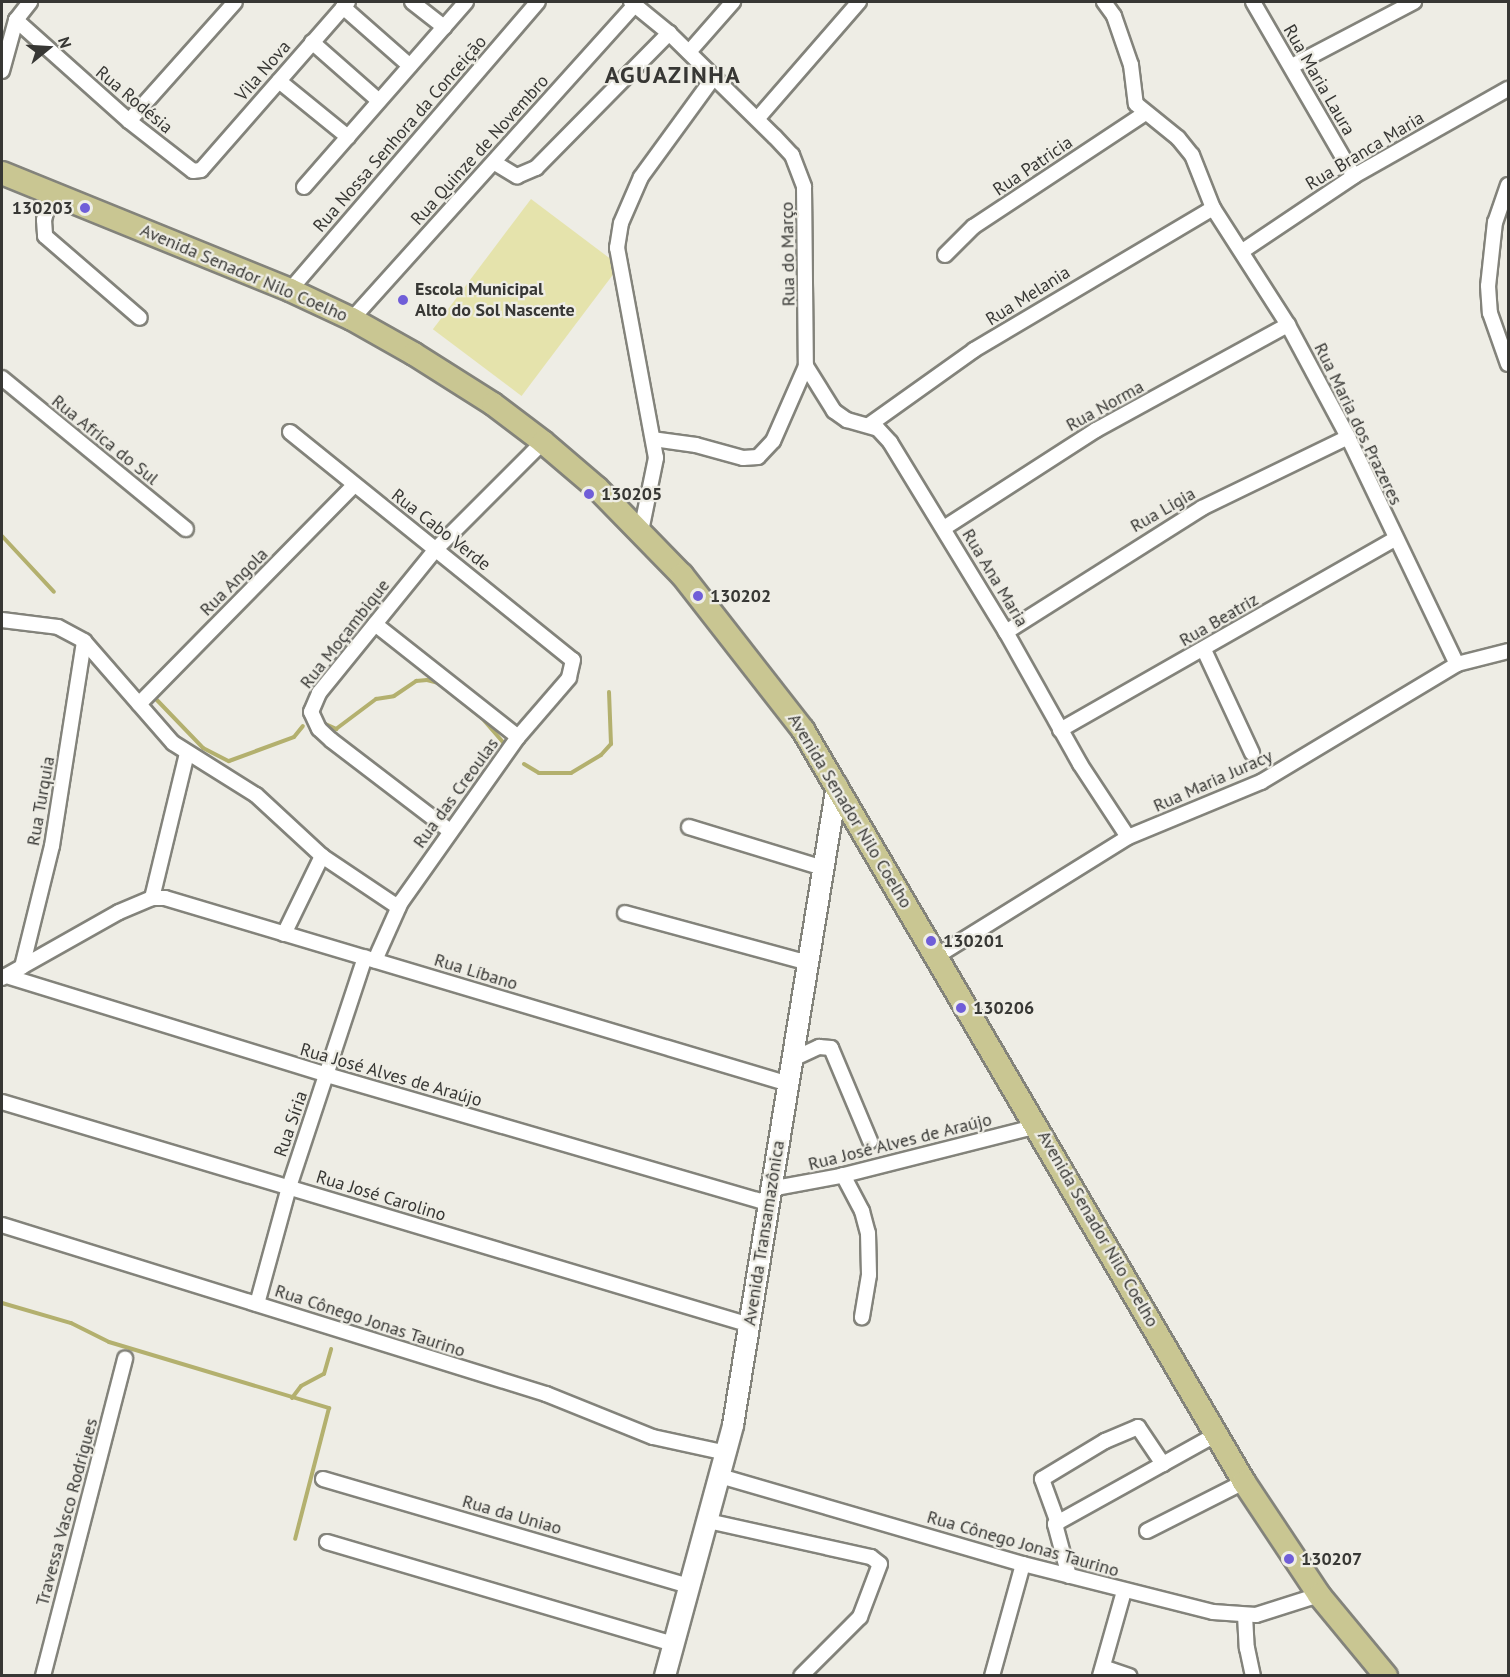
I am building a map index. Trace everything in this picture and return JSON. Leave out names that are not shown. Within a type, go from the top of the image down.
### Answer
[{"type":"main road","name":"Avenida Senador Nilo Coelho","points":[[2,173],[290,290],[352,319],[492,404],[543,442],[641,531],[720,621],[798,722],[1038,1126],[1244,1482],[1319,1595],[1386,1676]]},
{"type":"street","points":[[2,71],[16,20],[30,2]]},
{"type":"street","points":[[129,121],[235,2]]},
{"type":"street","points":[[412,2],[444,27]]},
{"type":"street","points":[[304,187],[466,2]]},
{"type":"street","name":"Rua Nossa Senhora da Conceição","points":[[290,290],[538,2]]},
{"type":"street","points":[[689,52],[733,2]]},
{"type":"street","points":[[758,118],[859,2]]},
{"type":"street","points":[[1104,2],[1114,16],[1131,65],[1132,94],[1145,112]]},
{"type":"street","name":"Rua Maria Laura","points":[[1253,2],[1354,176]]},
{"type":"street","points":[[1292,66],[1414,2]]},
{"type":"street","name":"Rua do Março","points":[[633,3],[669,33],[758,118],[792,155],[804,187],[806,366],[773,441],[758,457],[743,458],[696,445],[653,439]]},
{"type":"street","name":"Rua Quinze de Novembro","points":[[352,319],[495,163],[633,3]]},
{"type":"street","points":[[345,4],[410,66]]},
{"type":"street","name":"Vila Nova","points":[[206,165],[345,4]]},
{"type":"street","name":"Rua Rodésia","points":[[16,20],[129,121],[193,171],[206,165]]},
{"type":"street","points":[[495,163],[517,176],[536,168],[669,33]]},
{"type":"street","points":[[312,42],[379,101]]},
{"type":"street","points":[[641,531],[654,479],[653,439],[617,248],[621,223],[641,177],[714,77]]},
{"type":"street","points":[[279,81],[348,137]]},
{"type":"street","name":"Rua Branca Maria","points":[[1244,250],[1354,176],[1509,89]]},
{"type":"street","name":"Rua Maria dos Prazeres","points":[[1145,112],[1186,146],[1213,208],[1244,250],[1288,324],[1348,437],[1457,664]]},
{"type":"street","name":"Rua Patricia","points":[[945,255],[973,227],[1145,112]]},
{"type":"street","points":[[1509,185],[1495,222],[1488,286],[1490,313],[1509,364]]},
{"type":"street","points":[[51,194],[44,220],[45,236],[140,318]]},
{"type":"street","name":"Rua Melania","points":[[869,425],[984,344],[1213,208]]},
{"type":"street","name":"Rua Norma","points":[[944,528],[1077,441],[1288,324]]},
{"type":"street","name":"Rua Ana Maria","points":[[806,366],[834,411],[847,420],[869,425],[890,442],[1006,632],[1060,730],[1128,837]]},
{"type":"street","name":"Rua Africa do Sul","points":[[2,378],[186,529]]},
{"type":"street","name":"Rua Cabo Verde","points":[[290,432],[570,655]]},
{"type":"street","name":"Rua Ligia","points":[[1006,632],[1202,508],[1348,437]]},
{"type":"street","name":"Rua Moçambique","points":[[450,831],[331,740],[313,717],[320,693],[436,549],[543,442]]},
{"type":"street","name":"Rua Angola","points":[[139,704],[354,485]]},
{"type":"street","name":"Rua Beatriz","points":[[1060,730],[1204,650],[1395,539]]},
{"type":"street","points":[[2,620],[58,627],[84,640],[139,704],[187,753],[256,795],[322,856],[398,907]]},
{"type":"street","points":[[375,624],[518,737]]},
{"type":"street","name":"Rua Turquia","points":[[22,967],[52,846],[84,640]]},
{"type":"street","points":[[1204,650],[1252,753]]},
{"type":"street","name":"Rua Maria Juracy","points":[[937,956],[1128,837],[1261,782],[1457,664],[1509,651]]},
{"type":"street","name":"Rua das Creoulas","points":[[370,959],[398,907],[450,831],[518,737],[569,678],[573,664],[570,655]]},
{"type":"street","points":[[4,977],[152,898],[187,753]]},
{"type":"street","name":"Avenida Transamazônica","points":[[665,1676],[727,1453],[750,1325],[768,1196],[789,1084],[837,785]]},
{"type":"street","points":[[689,827],[823,868]]},
{"type":"street","points":[[284,934],[322,856]]},
{"type":"street","name":"Rua Líbano","points":[[152,898],[180,902],[789,1084]]},
{"type":"street","points":[[626,913],[808,963]]},
{"type":"street","name":"Rua Síria","points":[[257,1304],[289,1188],[327,1075],[370,959]]},
{"type":"street","name":"Rua José Alves de Araújo","points":[[4,977],[327,1075],[768,1196],[1038,1126]]},
{"type":"street","points":[[793,1059],[819,1047],[831,1048],[870,1141]]},
{"type":"street","name":"Rua José Carolino","points":[[2,1102],[750,1325]]},
{"type":"street","points":[[843,1175],[862,1211],[868,1233],[869,1275],[862,1317]]},
{"type":"street","name":"Rua Cônego Jonas Taurino","points":[[2,1225],[546,1394],[653,1437],[727,1453]]},
{"type":"street","name":"Travessa Vasco Rodrigues","points":[[43,1676],[125,1358]]},
{"type":"street","points":[[1058,1523],[1042,1479],[1105,1441],[1138,1427],[1163,1464]]},
{"type":"street","points":[[1069,1576],[1055,1531],[1058,1523],[1217,1434]]},
{"type":"street","name":"Rua Cônego Jonas Taurino","points":[[720,1476],[1023,1564],[1213,1612],[1245,1615],[1277,1611],[1319,1595]]},
{"type":"street","name":"Rua da Uniao","points":[[323,1479],[690,1586]]},
{"type":"street","points":[[1147,1531],[1244,1482]]},
{"type":"street","points":[[708,1521],[871,1557],[880,1564],[879,1573],[854,1625],[801,1676]]},
{"type":"street","points":[[327,1542],[674,1644]]},
{"type":"street","points":[[992,1676],[1023,1564]]},
{"type":"street","points":[[1124,1591],[1102,1671],[1129,1676]]},
{"type":"street","points":[[1245,1615],[1247,1648],[1253,1676]]},
{"type":"shaded area","points":[[531,199],[620,266],[522,396],[433,329]]},
{"type":"waterway","points":[[2,536],[54,592]]},
{"type":"waterway","points":[[321,722],[336,729],[376,699],[394,696],[416,681],[427,680],[438,683],[482,718],[508,748]]},
{"type":"waterway","points":[[524,764],[539,773],[571,773],[601,755],[611,744],[609,692]]},
{"type":"waterway","points":[[154,697],[203,748],[229,761],[294,737],[303,726]]},
{"type":"waterway","points":[[2,1303],[71,1323],[109,1342],[329,1408],[295,1539]]},
{"type":"waterway","points":[[292,1398],[301,1386],[324,1374],[331,1349]]},
{"type":"place","name":"130203","points":[[85,208]]},
{"type":"place","name":"Escola Municipal Alto do Sol Nascente","points":[[403,300]]},
{"type":"place","name":"130205","points":[[589,494]]},
{"type":"place","name":"130202","points":[[698,596]]},
{"type":"place","name":"130201","points":[[931,941]]},
{"type":"place","name":"130206","points":[[961,1008]]},
{"type":"place","name":"130207","points":[[1289,1559]]},
{"type":"district","name":"AGUAZINHA","points":[[673,75]]}]
